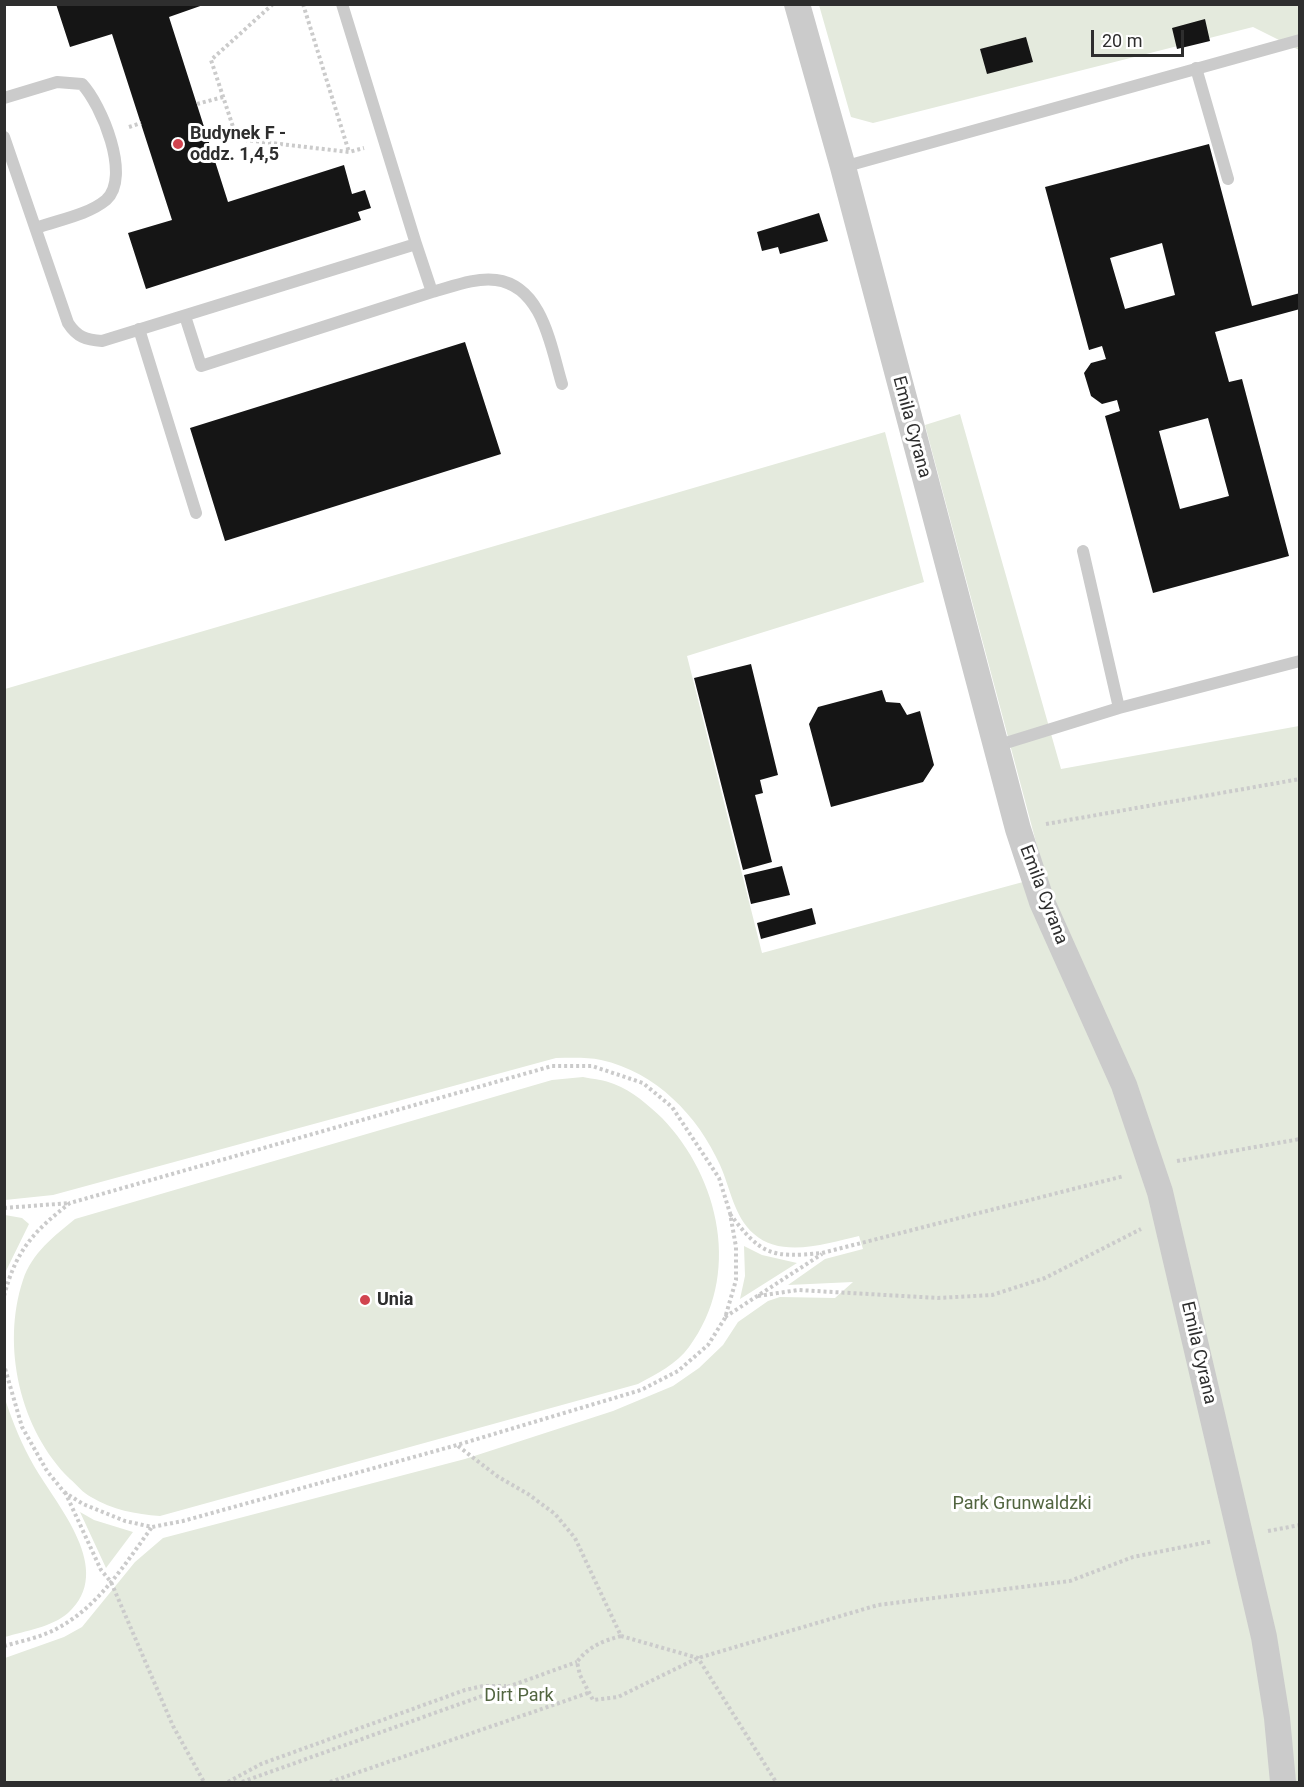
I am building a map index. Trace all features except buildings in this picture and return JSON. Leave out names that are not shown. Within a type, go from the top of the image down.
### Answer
[{"type":"street","name":"Emila Cyrana","points":[[797,4],[843,167],[1018,829],[1042,902],[1121,1077],[1152,1165],[1167,1218],[1241,1536],[1272,1681],[1283,1782]]},
{"type":"lane","points":[[342,4],[432,292]]},
{"type":"lane","points":[[843,167],[1299,40]]},
{"type":"lane","points":[[1196,68],[1228,179]]},
{"type":"lane","points":[[4,98],[57,82],[82,84],[99,107],[116,164],[116,178],[108,198],[97,206],[36,228]]},
{"type":"lane","points":[[4,137],[68,323],[75,333],[86,340],[102,341],[416,244]]},
{"type":"lane","points":[[185,316],[201,366],[432,292],[474,281],[495,280],[514,286],[531,300],[542,319],[562,384]]},
{"type":"lane","points":[[139,330],[196,513]]},
{"type":"lane","points":[[1083,551],[1119,708]]},
{"type":"lane","points":[[996,746],[1119,708],[1299,661]]},
{"type":"path","points":[[273,4],[211,60],[237,139],[350,152],[384,142]]},
{"type":"path","points":[[303,4],[350,152]]},
{"type":"path","points":[[197,104],[223,97]]},
{"type":"path","points":[[1018,829],[1299,778]]},
{"type":"path","points":[[4,1208],[70,1203],[552,1066],[592,1066],[643,1083],[672,1107],[719,1178],[730,1213],[735,1247],[736,1280],[725,1318],[708,1346],[678,1371],[641,1390],[457,1445],[183,1521],[152,1527],[125,1521],[83,1504],[64,1491],[47,1471],[22,1427],[4,1365]]},
{"type":"path","points":[[730,1213],[751,1242],[768,1252],[788,1257],[822,1253],[1125,1176],[1152,1165],[1299,1139]]},
{"type":"path","points":[[4,1296],[11,1268],[38,1228],[70,1203]]},
{"type":"path","points":[[758,1296],[798,1290],[938,1298],[992,1295],[1045,1278],[1114,1241],[1167,1218]]},
{"type":"path","points":[[725,1318],[822,1253]]},
{"type":"path","points":[[457,1445],[496,1476],[528,1494],[555,1514],[575,1538],[621,1636]]},
{"type":"path","points":[[64,1491],[101,1570],[111,1582],[173,1726],[204,1782]]},
{"type":"path","points":[[4,1646],[56,1629],[81,1614],[111,1582],[152,1527]]},
{"type":"path","points":[[577,1662],[588,1693],[593,1700],[601,1701],[618,1697],[698,1658],[878,1605],[1070,1581],[1133,1557],[1241,1536]]},
{"type":"path","points":[[242,1782],[577,1662],[586,1650],[602,1641],[621,1636],[698,1658],[776,1782]]},
{"type":"path","points":[[228,1782],[261,1764],[465,1690],[483,1686],[510,1686]]},
{"type":"path","points":[[330,1782],[588,1693]]},
{"type":"green space","points":[[819,5],[1299,5],[1299,50],[1253,27],[873,123],[851,117]]},
{"type":"green space","points":[[960,414],[1061,769],[1299,726],[1299,1782],[5,1782],[5,1658],[64,1637],[82,1627],[135,1562],[163,1538],[465,1459],[613,1411],[673,1386],[699,1368],[723,1345],[738,1322],[768,1301],[780,1297],[835,1298],[853,1282],[788,1285],[825,1259],[863,1249],[859,1236],[805,1247],[778,1246],[765,1242],[747,1227],[742,1219],[711,1147],[687,1113],[657,1086],[640,1075],[621,1066],[584,1058],[556,1058],[53,1195],[5,1200],[5,689],[885,432],[924,582],[687,656],[762,953],[1045,876],[925,425]]},
{"type":"green space","name":"Unia","points":[[583,1077],[607,1082],[628,1090],[662,1118],[682,1142],[698,1169],[710,1198],[717,1228],[719,1259],[715,1290],[705,1319],[689,1347],[672,1364],[638,1384],[160,1516],[124,1511],[99,1501],[83,1491],[53,1459],[38,1437],[19,1386],[14,1332],[17,1305],[27,1270],[44,1246],[75,1219],[552,1080]]},
{"type":"green space","points":[[5,1215],[22,1218],[29,1224],[5,1273]]},
{"type":"green space","points":[[744,1246],[762,1255],[797,1263],[740,1299],[745,1276]]},
{"type":"green space","points":[[5,1399],[18,1434],[34,1466],[78,1538],[84,1558],[86,1578],[81,1596],[62,1618],[38,1628],[5,1637]]},
{"type":"green space","points":[[80,1512],[94,1520],[133,1532],[106,1568]]},
{"type":"place","name":"Budynek F - oddz. 1,4,5","points":[[178,144]]},
{"type":"place","name":"Unia","points":[[365,1300]]},
{"type":"park label","name":"Park Grunwaldzki","points":[[1022,1504]]},
{"type":"park label","name":"Dirt Park","points":[[519,1696]]}]
